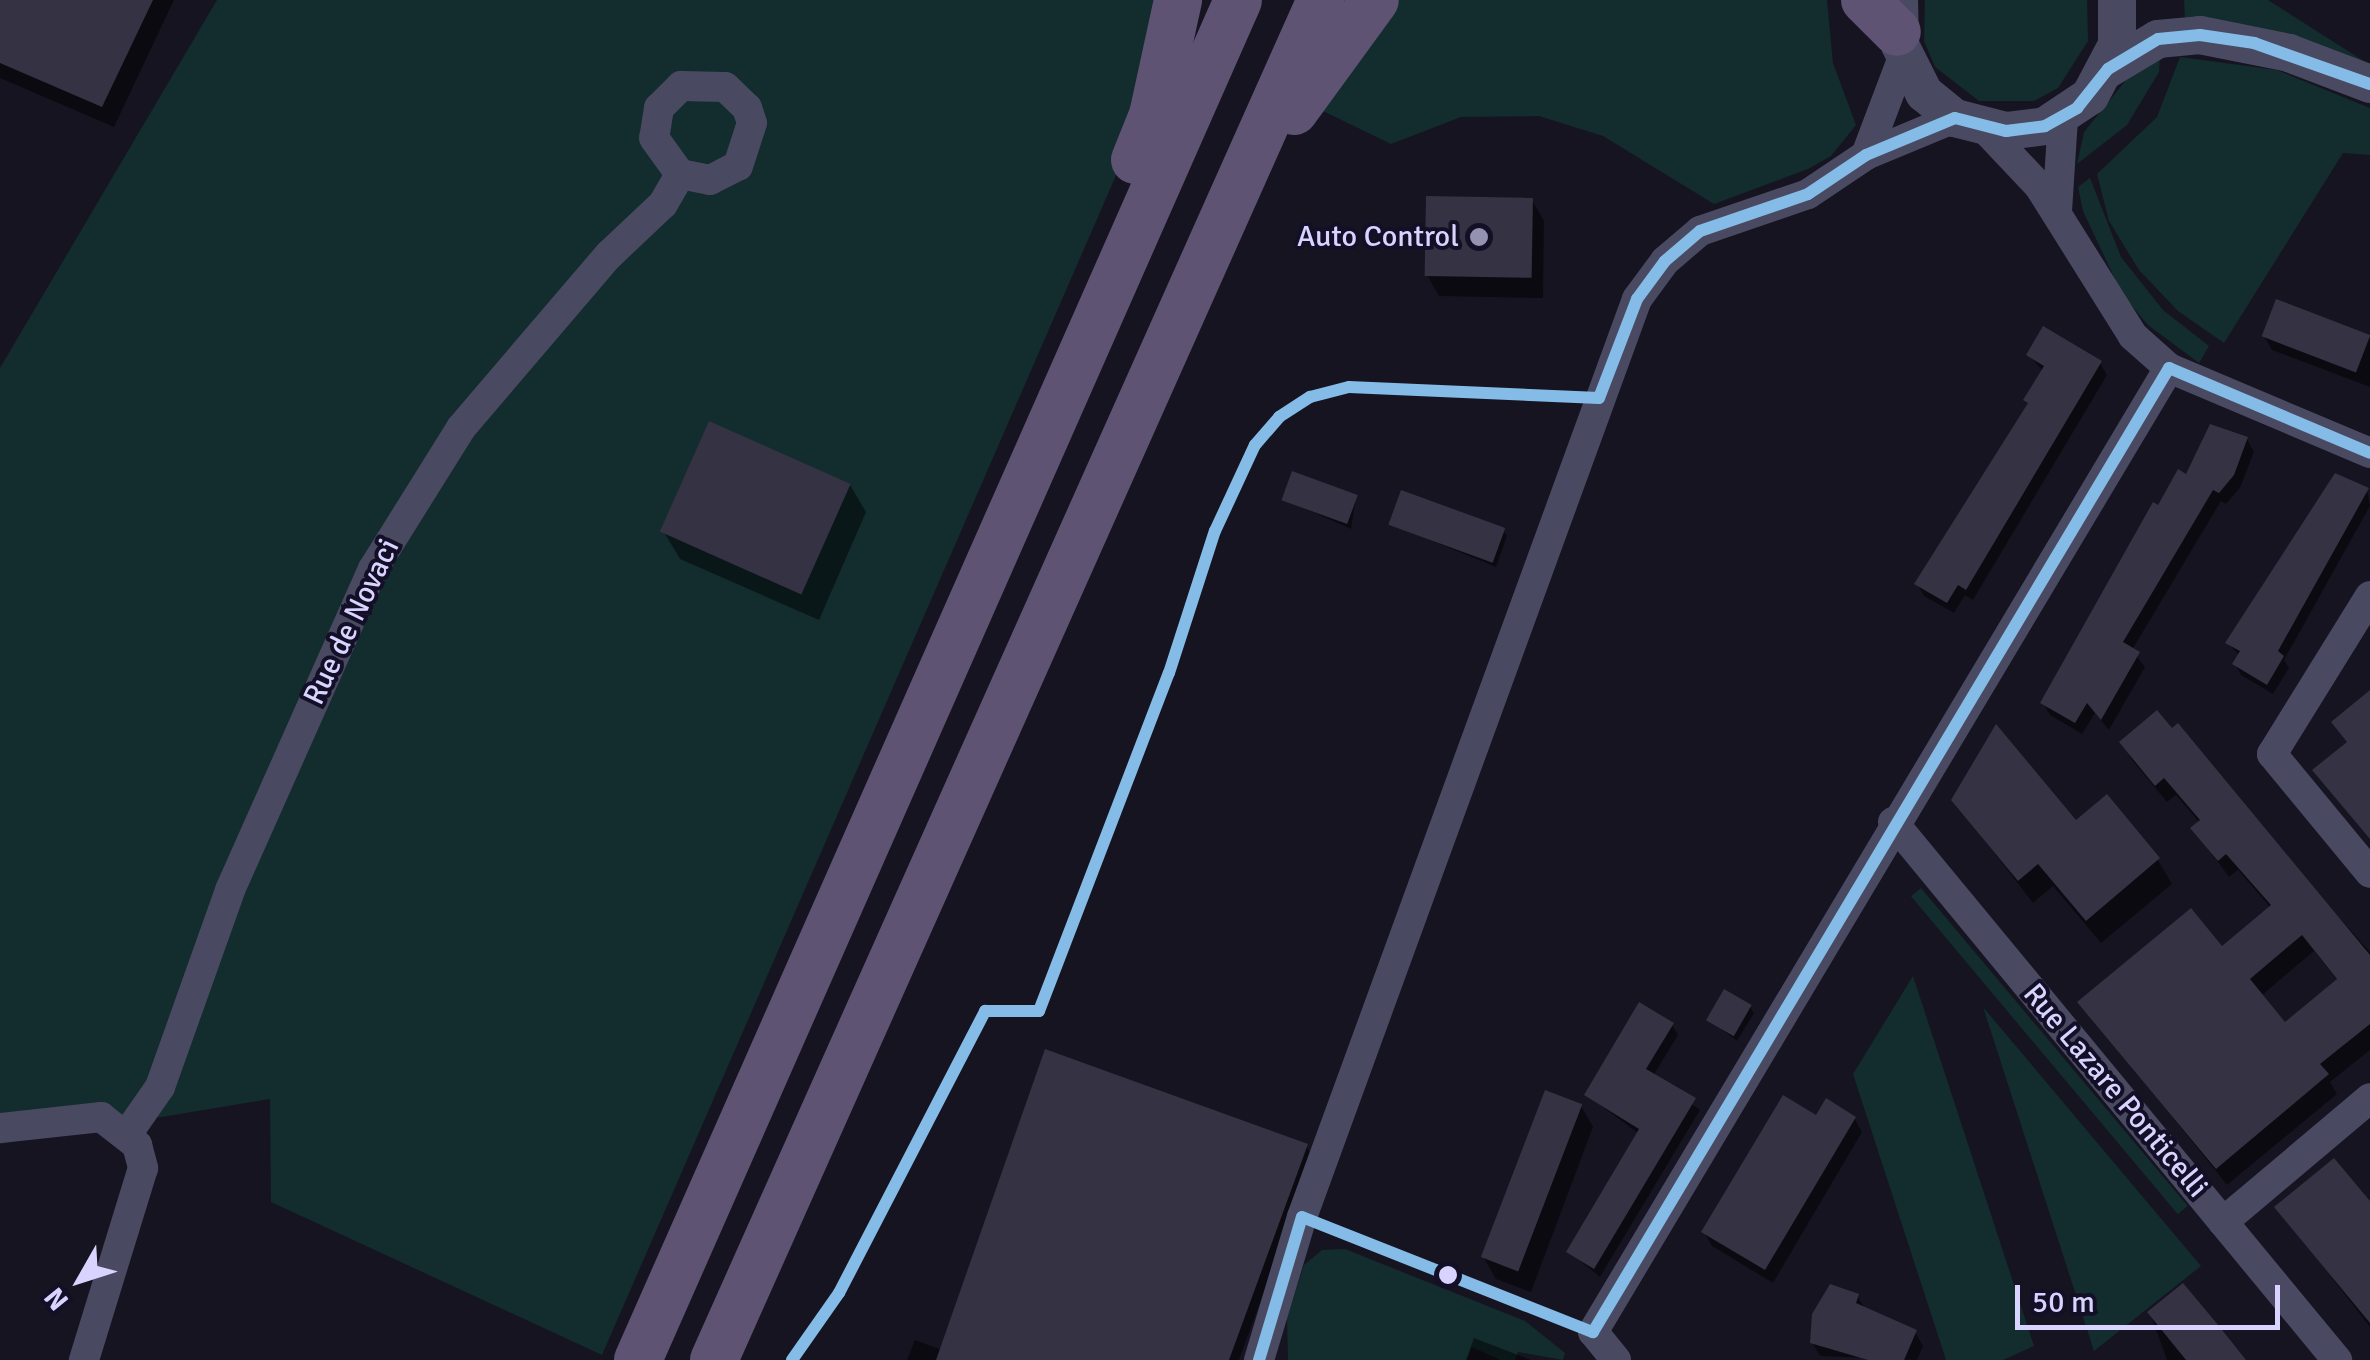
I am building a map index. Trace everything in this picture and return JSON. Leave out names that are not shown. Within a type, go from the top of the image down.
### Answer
[{"type":"main road","points":[[1116,275],[1117,206],[1153,115],[1178,0]]},
{"type":"main road","points":[[638,1360],[1238,0]]},
{"type":"main road","points":[[714,1360],[1321,0]]},
{"type":"main road","points":[[1230,204],[1375,0]]},
{"type":"street","points":[[1259,1360],[1302,1218],[1638,299],[1665,261],[1700,231],[1808,194],[1866,155],[1971,124],[2026,130],[2063,117],[2090,96],[2108,69],[2117,45],[2117,0]]},
{"type":"street","points":[[1891,22],[1924,93],[2026,168],[2057,211],[2104,297],[2133,336],[2169,368],[2370,453]]},
{"type":"street","points":[[1866,155],[1891,22]]},
{"type":"street","points":[[2108,69],[2158,38],[2200,35],[2289,53],[2370,84]]},
{"type":"street","points":[[2057,211],[2063,117]]},
{"type":"street","name":"Rue de Novaci","points":[[128,1132],[160,1087],[230,890],[373,569],[461,428],[596,269],[663,204],[680,174]]},
{"type":"street","points":[[1616,1360],[1593,1332],[1893,822],[2169,368]]},
{"type":"street","points":[[2370,596],[2272,754],[2370,874]]},
{"type":"street","name":"Rue Lazare Ponticelli","points":[[1893,822],[2336,1360]]},
{"type":"street","points":[[2223,1222],[2370,1098]]},
{"type":"street","points":[[0,1128],[88,1116],[128,1132],[144,1168],[84,1360]]},
{"type":"green space","points":[[217,0],[1163,0],[1138,125],[602,1355],[271,1202],[270,1099],[0,1144],[0,368]]},
{"type":"green space","points":[[1398,0],[1827,0],[1833,63],[1856,125],[1831,156],[1808,169],[1714,204],[1603,136],[1539,116],[1461,117],[1391,144],[1323,111]]},
{"type":"green space","points":[[1925,0],[2087,0],[2088,41],[2058,88],[2034,101],[1979,101],[1935,67],[1924,41]]},
{"type":"green space","points":[[2184,0],[2268,0],[2370,65],[2185,20]]},
{"type":"green space","points":[[2160,54],[2159,72],[2127,125],[2077,164],[2084,132],[2139,64]]},
{"type":"green space","points":[[2180,57],[2277,70],[2370,108],[2370,155],[2343,153],[2224,343],[2178,311],[2139,270],[2109,221],[2097,174],[2157,117]]},
{"type":"green space","points":[[2090,178],[2121,257],[2163,310],[2209,346],[2199,363],[2148,325],[2122,294],[2083,211],[2078,187]]},
{"type":"green space","points":[[1921,888],[2188,1206],[2178,1214],[1911,896]]},
{"type":"green space","points":[[1913,976],[2034,1346],[2003,1360],[1946,1360],[1853,1074]]},
{"type":"green space","points":[[1983,1007],[2201,1266],[2094,1351]]},
{"type":"green space","points":[[1345,1249],[1525,1321],[1565,1353],[1563,1360],[1518,1352],[1515,1360],[1500,1360],[1472,1347],[1467,1360],[1288,1360],[1287,1317],[1304,1265],[1322,1250]]},
{"type":"building","points":[[0,0],[153,0],[102,107],[0,63]]},
{"type":"building","name":"Auto Control","points":[[1426,196],[1533,198],[1532,278],[1425,276]]},
{"type":"building","points":[[2276,299],[2370,335],[2356,373],[2262,336]]},
{"type":"building","points":[[2043,326],[2102,361],[1966,590],[1958,585],[1947,603],[1914,584],[2028,403],[2023,400],[2044,366],[2026,355]]},
{"type":"building","points":[[709,421],[851,484],[801,595],[660,532]]},
{"type":"building","points":[[2210,424],[2248,437],[2234,475],[2219,493],[2213,490],[2123,642],[2140,652],[2101,720],[2087,703],[2075,723],[2040,703],[2153,502],[2158,505],[2178,469],[2186,474]]},
{"type":"building","points":[[1292,471],[1358,495],[1347,524],[1281,500]]},
{"type":"building","points":[[2335,473],[2369,488],[2278,651],[2284,656],[2267,685],[2232,664],[2240,651],[2225,643]]},
{"type":"building","points":[[1401,490],[1505,528],[1493,563],[1388,525]]},
{"type":"building","points":[[2370,690],[2370,839],[2312,770],[2347,742],[2331,722]]},
{"type":"building","points":[[2157,710],[2172,728],[2178,723],[2370,955],[2370,1024],[2320,1064],[2329,1074],[2216,1169],[2077,1002],[2191,908],[2222,946],[2271,905],[2226,854],[2218,861],[2190,828],[2200,820],[2164,778],[2155,786],[2119,742]],"holes":[[[2302,935],[2337,979],[2285,1022],[2250,979]]]},
{"type":"building","points":[[1996,724],[2076,820],[2107,794],[2160,858],[2086,921],[2038,864],[2018,881],[1951,800]]},
{"type":"building","points":[[1724,989],[1752,1005],[1734,1036],[1706,1020]]},
{"type":"building","points":[[1639,1002],[1674,1023],[1646,1069],[1696,1098],[1594,1269],[1566,1252],[1639,1129],[1584,1095]]},
{"type":"building","points":[[1045,1049],[1308,1144],[1229,1360],[936,1360]]},
{"type":"building","points":[[1545,1090],[1582,1104],[1518,1271],[1481,1257]]},
{"type":"building","points":[[1783,1095],[1816,1115],[1826,1098],[1856,1117],[1765,1270],[1701,1232]]},
{"type":"building","points":[[2334,1158],[2370,1201],[2370,1323],[2274,1207]]},
{"type":"building","points":[[2183,1283],[2246,1360],[2186,1360],[2147,1312]]},
{"type":"building","points":[[1830,1284],[1859,1294],[1856,1303],[1917,1330],[1904,1360],[1868,1360],[1810,1343],[1812,1314]]},
{"type":"transit line","points":[[792,1360],[839,1293],[985,1011],[1039,1011],[1169,673],[1215,531],[1255,445],[1279,417],[1310,397],[1349,387],[1599,398],[1637,299],[1665,261],[1700,231],[1808,194],[1866,155],[1955,118],[2006,131],[2045,126],[2077,108],[2108,69],[2158,39],[2200,35],[2254,43],[2370,84]]},
{"type":"transit line","points":[[1259,1360],[1302,1217],[1593,1332],[2169,368],[2370,453]]},
{"type":"place","name":"Auto Control","points":[[1479,237]]}]
